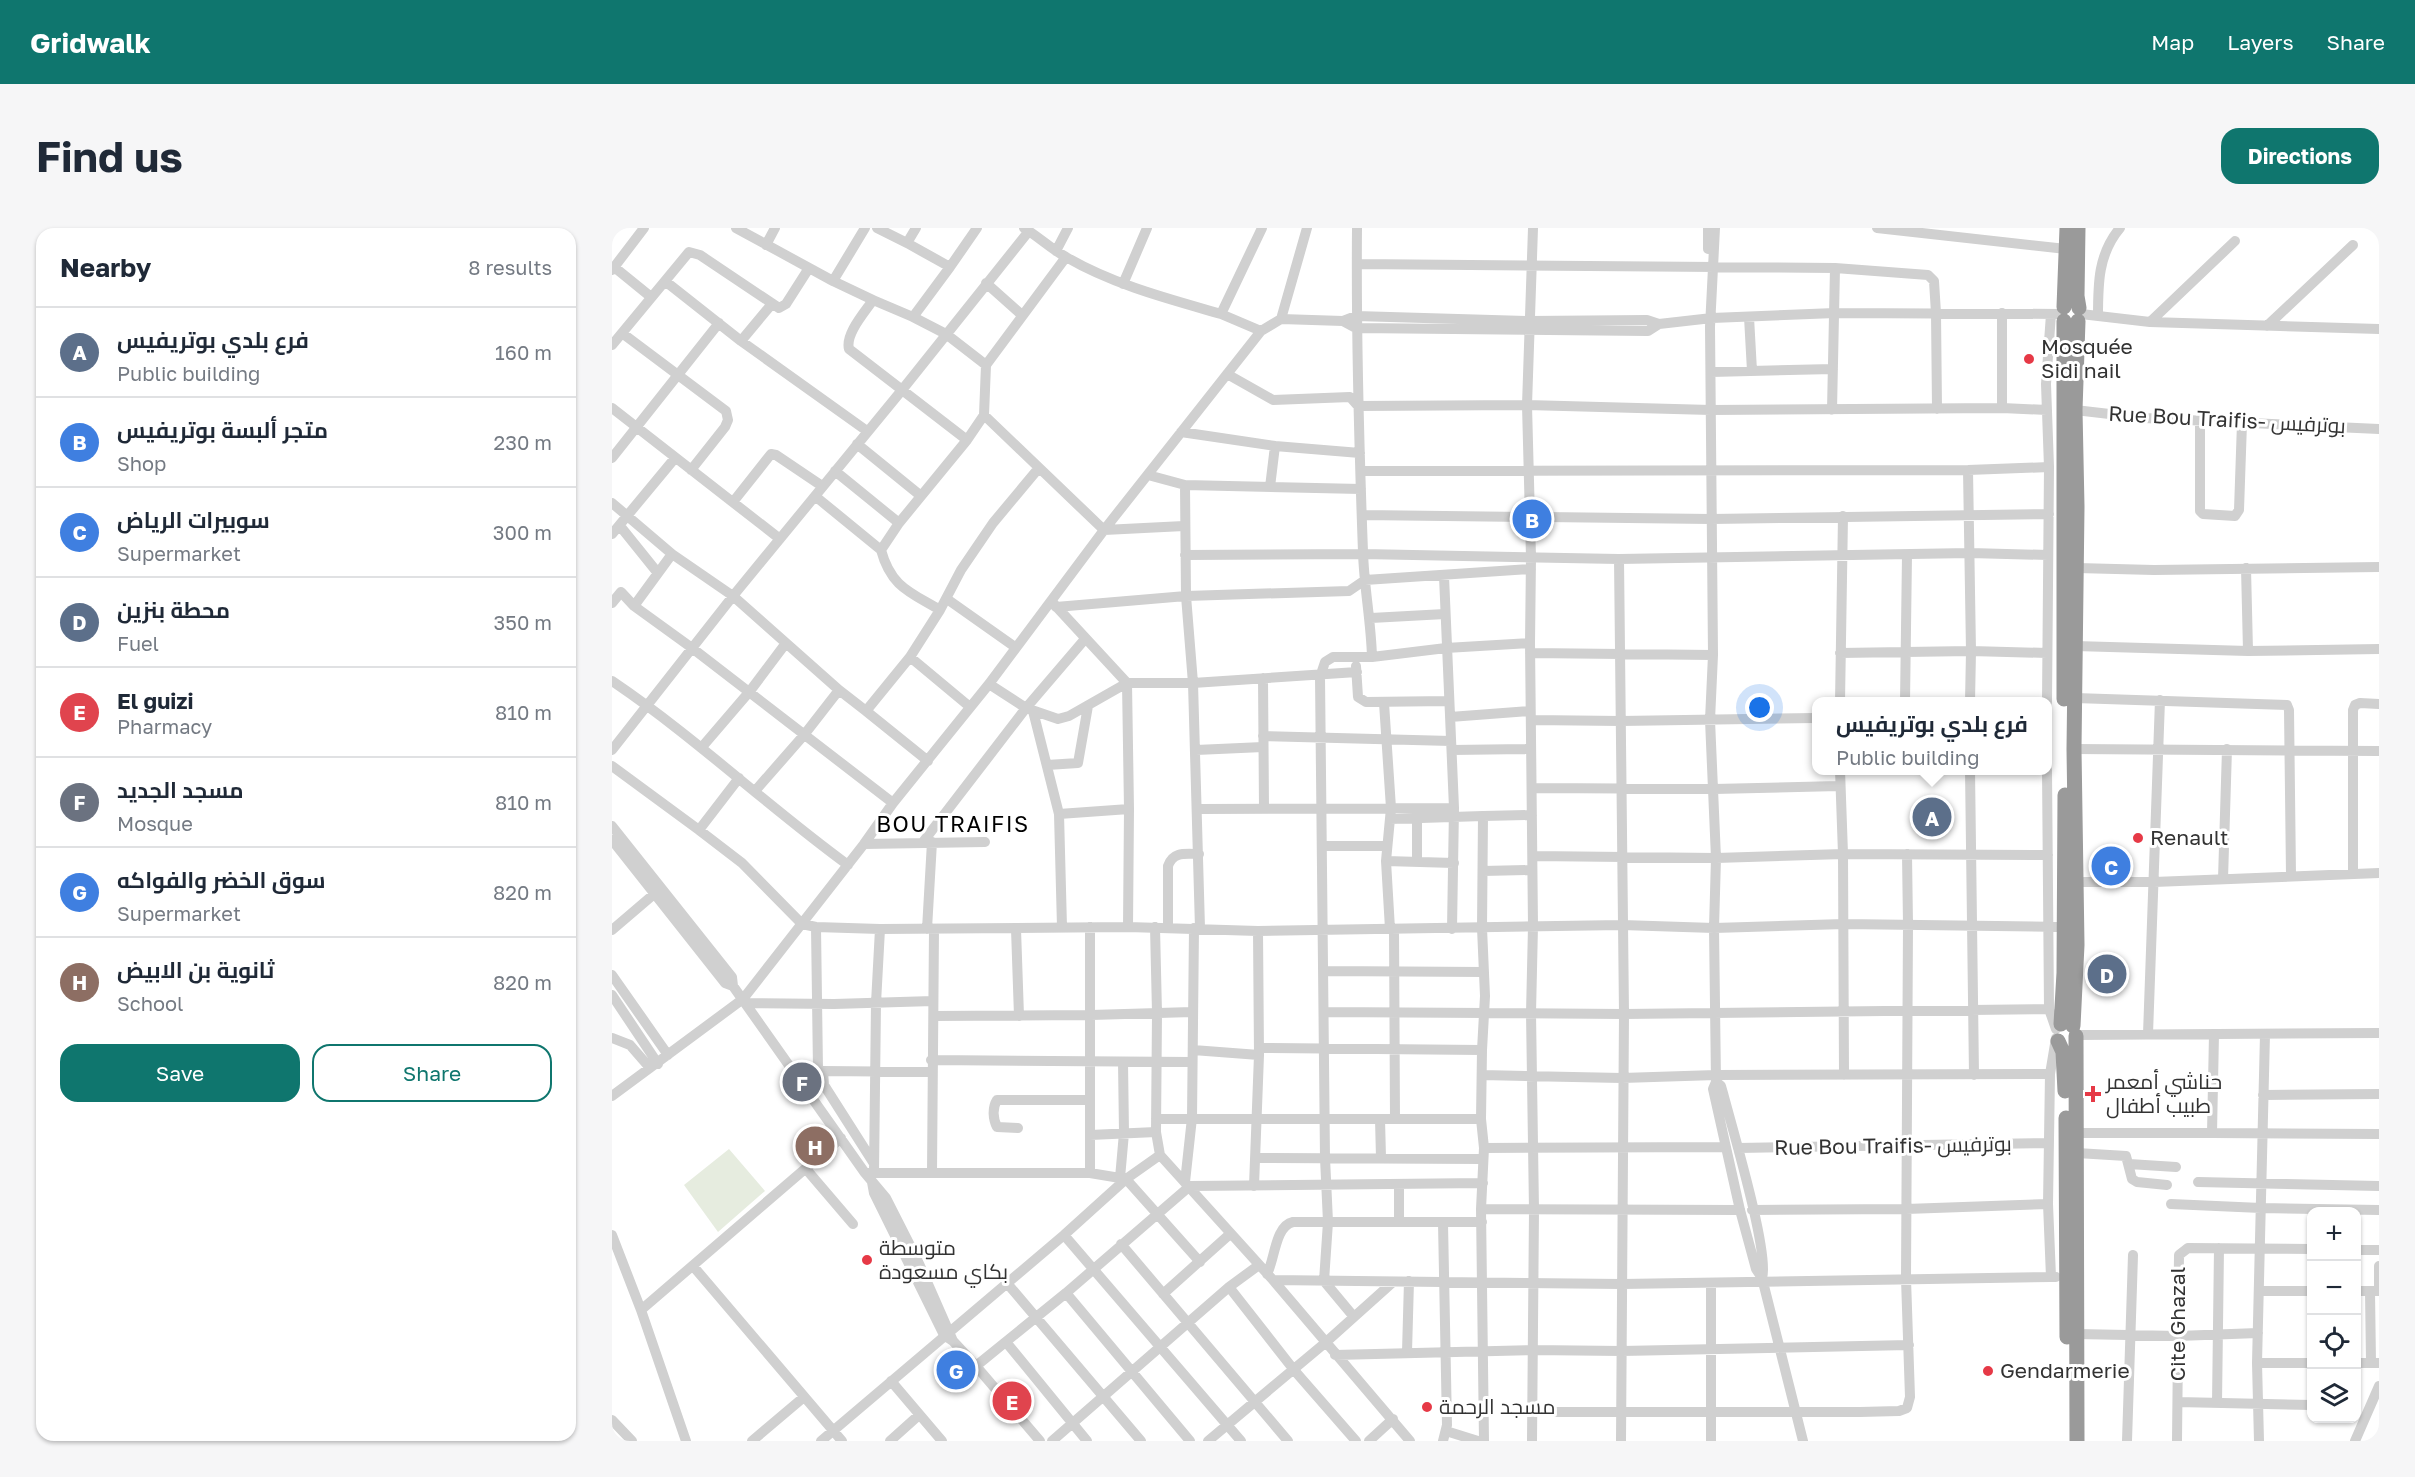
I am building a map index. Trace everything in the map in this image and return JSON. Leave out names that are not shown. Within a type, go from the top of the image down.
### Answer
[{"type":"highway","points":[[2067,228],[2068,314],[2075,410],[2077,568],[2074,750],[2077,945],[2063,1052],[2067,1441]]},
{"type":"highway","points":[[2078,228],[2077,296],[2068,314],[2056,927],[2077,1153],[2078,1441]]},
{"type":"street","points":[[644,228],[615,263],[651,297]]},
{"type":"street","points":[[736,228],[833,281],[946,334],[986,365]]},
{"type":"street","points":[[766,245],[775,228]]},
{"type":"street","points":[[833,281],[865,228]]},
{"type":"street","points":[[877,228],[950,267]]},
{"type":"street","points":[[907,243],[916,228]]},
{"type":"street","points":[[913,317],[977,228]]},
{"type":"street","points":[[881,550],[899,523],[967,440],[984,415],[986,365],[1022,315],[1061,254],[1068,228]]},
{"type":"street","points":[[1124,284],[1147,228]]},
{"type":"street","points":[[1221,314],[1262,228]]},
{"type":"street","points":[[1276,321],[1307,228]]},
{"type":"street","points":[[1358,228],[1356,328],[1363,555],[1371,618],[1372,657]]},
{"type":"street","points":[[1532,1441],[1533,856],[1530,749],[1531,557],[1527,405],[1533,228]]},
{"type":"street","points":[[1707,228],[1711,266]]},
{"type":"street","points":[[1715,228],[1709,321],[1713,654],[1710,720],[1716,858],[1714,928],[1716,1078],[1713,1089],[1740,1210],[1756,1269],[1763,1280],[1803,1441]]},
{"type":"street","points":[[1877,228],[2066,249]]},
{"type":"street","points":[[2098,316],[2100,267],[2105,251],[2120,228]]},
{"type":"street","points":[[612,750],[733,596],[1030,230],[1061,254],[1124,284],[1221,314],[1261,331]]},
{"type":"street","points":[[2150,322],[2235,241]]},
{"type":"street","points":[[2267,326],[2353,245]]},
{"type":"street","points":[[612,345],[685,256],[693,252],[771,305],[779,308],[786,304],[809,268]]},
{"type":"street","points":[[1357,264],[1835,268],[1928,275],[1934,280],[1937,409]]},
{"type":"street","points":[[1832,410],[1835,268]]},
{"type":"street","points":[[665,280],[741,340],[867,431]]},
{"type":"street","points":[[986,284],[1022,315]]},
{"type":"street","points":[[873,300],[850,337],[849,350],[967,440]]},
{"type":"street","points":[[741,340],[771,305]]},
{"type":"street","points":[[1343,321],[1356,328],[1529,326],[1647,320],[1659,324],[1749,316],[1835,313],[2068,314],[2150,322],[2379,329]]},
{"type":"street","points":[[2002,314],[2002,408]]},
{"type":"street","points":[[2047,697],[2049,467],[2047,410],[2068,314]]},
{"type":"street","points":[[612,1096],[744,1001],[864,844],[893,802],[989,684],[1015,647],[1054,604],[1104,530],[1261,331],[1276,321],[1343,321],[1356,316],[1529,326]]},
{"type":"street","points":[[1749,316],[1752,371]]},
{"type":"street","points":[[612,458],[719,323]]},
{"type":"street","points":[[621,333],[726,411],[728,416],[725,426],[691,470]]},
{"type":"street","points":[[1711,372],[1833,369]]},
{"type":"street","points":[[1227,374],[1273,400],[1350,397],[1359,406],[1527,405],[1711,411],[2002,408],[2047,410]]},
{"type":"street","points":[[612,408],[780,539]]},
{"type":"street","name":"Rue Bou Traifis- بوترفيس","points":[[2075,410],[2144,418],[2379,429]]},
{"type":"street","points":[[984,415],[1104,530],[1184,526]]},
{"type":"street","points":[[2200,421],[2200,511],[2203,514],[2235,516],[2239,510],[2242,423]]},
{"type":"street","points":[[1181,432],[1275,446],[1360,453]]},
{"type":"street","points":[[857,444],[921,496]]},
{"type":"street","points":[[1270,487],[1275,446]]},
{"type":"street","points":[[733,502],[771,454],[776,455],[822,486]]},
{"type":"street","points":[[612,534],[675,458]]},
{"type":"street","points":[[1361,471],[1968,470],[2049,467]]},
{"type":"street","points":[[866,711],[910,657],[947,599],[961,570],[993,523],[1038,469]]},
{"type":"street","points":[[1968,470],[1970,697]]},
{"type":"street","points":[[835,471],[899,523]]},
{"type":"street","points":[[1148,475],[1185,485],[1361,489]]},
{"type":"street","points":[[976,1366],[1066,1293],[1188,1184],[1199,854],[1193,683],[1186,596],[1185,485]]},
{"type":"street","points":[[815,495],[881,550],[885,565],[897,584],[940,610]]},
{"type":"street","points":[[612,503],[672,554],[733,596],[839,690],[928,761]]},
{"type":"street","points":[[1362,516],[1711,519],[2049,514]]},
{"type":"street","points":[[1840,697],[1843,516]]},
{"type":"street","points":[[620,525],[657,572]]},
{"type":"street","points":[[1185,555],[1619,559],[1970,553],[2048,555]]},
{"type":"street","points":[[634,606],[672,554]]},
{"type":"street","points":[[1905,697],[1906,555]]},
{"type":"street","points":[[1619,559],[1624,1014],[1621,1441]]},
{"type":"street","points":[[2077,568],[2154,570],[2379,567]]},
{"type":"street","points":[[2246,568],[2248,651]]},
{"type":"street","points":[[1054,604],[1186,596],[1349,591],[1365,580],[1531,569]]},
{"type":"street","points":[[1444,576],[1454,813],[1452,929]]},
{"type":"street","points":[[612,603],[616,589],[634,606],[750,691],[893,802]]},
{"type":"street","points":[[947,599],[1015,647]]},
{"type":"street","points":[[1054,604],[1127,683],[1128,927]]},
{"type":"street","points":[[1371,618],[1445,614]]},
{"type":"street","points":[[932,1173],[934,1016],[927,842],[1085,639]]},
{"type":"street","points":[[702,747],[750,691],[786,643]]},
{"type":"street","points":[[2075,646],[2248,651],[2379,649]]},
{"type":"street","points":[[1354,1317],[1324,1281],[1328,1222],[1324,1119],[1320,676],[1328,659],[1372,657],[1446,648],[1530,648],[1619,653],[1713,654]]},
{"type":"street","points":[[1840,653],[1971,651],[2047,653]]},
{"type":"street","points":[[910,657],[970,706]]},
{"type":"street","points":[[1355,657],[1358,697],[1361,700],[1384,703],[1449,701]]},
{"type":"street","points":[[989,684],[1030,710],[1049,717],[1063,718],[1127,683],[1193,683],[1357,672]]},
{"type":"street","points":[[1263,678],[1264,808]]},
{"type":"street","points":[[612,681],[702,747],[848,865]]},
{"type":"street","points":[[755,791],[804,735],[839,690]]},
{"type":"street","points":[[2075,698],[2284,704],[2289,710],[2291,875]]},
{"type":"street","points":[[2148,1035],[2160,751],[2160,700]]},
{"type":"street","points":[[1384,703],[1390,813],[1386,861],[1394,971],[1395,1119]]},
{"type":"street","points":[[2353,874],[2353,710],[2355,705],[2360,703],[2379,704]]},
{"type":"street","points":[[1047,765],[1078,763],[1088,706]]},
{"type":"street","points":[[1030,710],[1059,814],[1062,927]]},
{"type":"street","points":[[1450,717],[1530,716],[1621,721],[1812,718]]},
{"type":"street","points":[[1196,750],[1263,741],[1320,739],[1386,740],[1451,746],[1530,749]]},
{"type":"street","points":[[2223,879],[2227,749]]},
{"type":"street","points":[[2074,750],[2379,751]]},
{"type":"street","points":[[612,766],[742,863],[802,924],[816,927],[1016,929],[1168,927],[1258,931],[1622,925],[1714,928],[1844,924],[2056,927]]},
{"type":"street","points":[[1840,775],[1844,924],[1844,1075]]},
{"type":"street","points":[[1970,775],[1974,1075]]},
{"type":"street","points":[[2047,775],[2048,855],[2056,927],[2049,1009],[2065,1033]]},
{"type":"street","points":[[699,830],[739,778]]},
{"type":"street","points":[[1532,788],[1714,789],[1839,786]]},
{"type":"street","points":[[1198,809],[1321,808],[1390,813],[1532,815]]},
{"type":"street","points":[[1059,814],[1129,809]]},
{"type":"street","points":[[1390,813],[1417,818],[1454,813]]},
{"type":"street","points":[[1483,816],[1484,972],[1481,1119],[1484,1154],[1481,1209],[1484,1441]]},
{"type":"street","points":[[1417,818],[1417,862]]},
{"type":"street","points":[[612,826],[726,983],[733,986],[841,1138],[871,1173],[1090,1173],[1123,1178],[1200,1262]]},
{"type":"street","points":[[612,840],[659,890]]},
{"type":"street","points":[[864,844],[985,842]]},
{"type":"street","points":[[1323,846],[1387,846]]},
{"type":"street","points":[[1168,927],[1170,858],[1175,855],[1199,854]]},
{"type":"street","points":[[1533,856],[1621,855],[1716,858],[1843,854],[2048,855]]},
{"type":"street","points":[[1532,1412],[1795,1412],[1903,1410],[1907,1407],[1910,1396],[1906,1279],[1907,854]]},
{"type":"street","points":[[1386,861],[1454,863]]},
{"type":"street","points":[[1484,871],[1532,870]]},
{"type":"street","points":[[2076,882],[2154,882],[2379,873]]},
{"type":"street","points":[[612,930],[659,890]]},
{"type":"street","points":[[809,1092],[818,1070],[816,927]]},
{"type":"street","points":[[1090,927],[1090,1173]]},
{"type":"street","points":[[1155,927],[1156,1132],[1160,1155],[1270,1277],[1410,1441]]},
{"type":"street","points":[[871,1173],[880,929]]},
{"type":"street","points":[[1016,929],[1019,1016]]},
{"type":"street","points":[[1254,1186],[1259,1052],[1258,931]]},
{"type":"street","points":[[1323,972],[1484,972]]},
{"type":"street","points":[[612,975],[668,1055]]},
{"type":"street","points":[[612,995],[654,1066]]},
{"type":"street","points":[[744,1001],[818,1004],[933,1001]]},
{"type":"street","points":[[1324,1012],[1624,1014],[1715,1011],[1908,1012],[2049,1009]]},
{"type":"street","points":[[934,1016],[1192,1012]]},
{"type":"street","points":[[2065,1033],[2148,1035],[2379,1033]]},
{"type":"street","points":[[2051,1277],[2048,1204],[2050,1074],[2065,1033]]},
{"type":"street","points":[[2212,1133],[2214,1034]]},
{"type":"street","points":[[2259,1441],[2257,1363],[2265,1034]]},
{"type":"street","points":[[612,1038],[630,1045],[654,1066]]},
{"type":"street","points":[[1193,1050],[1259,1052],[1325,1048],[1482,1050]]},
{"type":"street","points":[[932,1060],[1192,1062]]},
{"type":"street","points":[[1123,1062],[1123,1178]]},
{"type":"street","points":[[932,1072],[824,1070],[822,1074],[824,1085],[886,1198],[949,1336],[1040,1441]]},
{"type":"street","points":[[1482,1075],[1716,1078],[2050,1074]]},
{"type":"street","points":[[1716,1078],[1721,1086],[1738,1148],[1765,1267],[1763,1280]]},
{"type":"street","points":[[2263,1095],[2379,1094]]},
{"type":"street","points":[[1018,1128],[997,1127],[994,1120],[997,1100],[1090,1100]]},
{"type":"street","points":[[1156,1119],[1481,1119]]},
{"type":"street","points":[[1380,1119],[1381,1158]]},
{"type":"street","points":[[1090,1135],[1156,1132]]},
{"type":"street","points":[[2076,1133],[2379,1134]]},
{"type":"street","points":[[641,1310],[841,1138]]},
{"type":"street","name":"Rue Bou Traifis- بوترفيس","points":[[1738,1148],[2049,1143]]},
{"type":"street","points":[[1254,1158],[1381,1158],[1484,1154],[1533,1149],[1725,1147]]},
{"type":"street","points":[[2077,1153],[2126,1156],[2132,1179],[2137,1182],[2167,1185]]},
{"type":"street","points":[[821,1441],[891,1381],[949,1336],[1123,1178],[1160,1155]]},
{"type":"street","points":[[2129,1164],[2176,1167]]},
{"type":"street","points":[[806,1169],[852,1224]]},
{"type":"street","points":[[2199,1182],[2379,1186]]},
{"type":"street","points":[[1188,1184],[1254,1186],[1483,1183]]},
{"type":"street","points":[[1399,1184],[1399,1221]]},
{"type":"street","points":[[1752,1210],[1906,1209],[2048,1204]]},
{"type":"street","points":[[2171,1204],[2379,1210]]},
{"type":"street","points":[[1481,1209],[1740,1210]]},
{"type":"street","points":[[1270,1277],[1280,1233],[1288,1223],[1482,1222]]},
{"type":"street","points":[[1443,1223],[1445,1436],[1478,1441]]},
{"type":"street","points":[[1064,1234],[1241,1441]]},
{"type":"street","points":[[1163,1294],[1230,1234]]},
{"type":"street","points":[[612,1235],[641,1310],[686,1441]]},
{"type":"street","points":[[1121,1244],[1288,1441]]},
{"type":"street","name":"Cite Ghazal","points":[[2177,1441],[2179,1255],[2188,1248],[2307,1249]]},
{"type":"street","points":[[2217,1403],[2219,1248]]},
{"type":"street","points":[[2361,1250],[2379,1250]]},
{"type":"street","points":[[2127,1441],[2133,1255]]},
{"type":"street","points":[[1052,1441],[1229,1287],[1259,1265]]},
{"type":"street","points":[[693,1266],[842,1441]]},
{"type":"street","points":[[2375,1363],[2376,1291],[2379,1266]]},
{"type":"street","points":[[1270,1277],[1324,1281],[1444,1280],[1622,1284],[2066,1276]]},
{"type":"street","points":[[1407,1352],[1409,1281]]},
{"type":"street","points":[[1006,1282],[1141,1441]]},
{"type":"street","points":[[1208,1441],[1294,1370],[1393,1282]]},
{"type":"street","points":[[1711,1283],[1711,1441]]},
{"type":"street","points":[[1229,1287],[1294,1370],[1356,1441]]},
{"type":"street","points":[[2260,1291],[2307,1291]]},
{"type":"street","points":[[1066,1293],[1191,1441]]},
{"type":"street","points":[[2077,1334],[2178,1336],[2258,1333]]},
{"type":"street","points":[[1006,1342],[1087,1441]]},
{"type":"street","points":[[1335,1355],[1531,1350],[1622,1352],[1909,1346]]},
{"type":"street","points":[[2257,1363],[2307,1363]]},
{"type":"street","points":[[891,1381],[942,1441]]},
{"type":"street","points":[[2355,1441],[2379,1386]]},
{"type":"street","points":[[752,1441],[804,1397]]},
{"type":"street","points":[[2178,1402],[2307,1404]]},
{"type":"street","points":[[2361,1405],[2371,1406]]},
{"type":"street","points":[[891,1441],[920,1415]]},
{"type":"street","points":[[612,1419],[632,1441]]},
{"type":"street","points":[[1369,1441],[1393,1419]]},
{"type":"shaded area","points":[[729,1149],[765,1191],[718,1232],[684,1185]]},
{"type":"place","name":"Mosquée Sidi nail","points":[[2029,359]]},
{"type":"place","name":"متجر ألبسة بوتريفيس","points":[[1532,519]]},
{"type":"place","name":"فرع بلدي بوتريفيس","points":[[1932,817]]},
{"type":"place","name":"Renault","points":[[2138,838]]},
{"type":"place","name":"سوبيرات الرياض","points":[[2111,866]]},
{"type":"place","name":"محطة بنزين","points":[[2107,974]]},
{"type":"place","name":"مسجد الجديد","points":[[802,1082]]},
{"type":"place","name":"حناشي أمعمر طبيب أطفال","points":[[2093,1094]]},
{"type":"place","name":"ثانوية بن الابيض","points":[[815,1146]]},
{"type":"place","name":"متوسطة بكاي مسعودة","points":[[867,1260]]},
{"type":"place","name":"سوق الخضر والفواكه","points":[[956,1370]]},
{"type":"place","name":"Gendarmerie","points":[[1988,1371]]},
{"type":"place","name":"El guizi","points":[[1012,1401]]},
{"type":"place","name":"مسجد الرحمة","points":[[1427,1407]]},
{"type":"district","name":"BOU TRAIFIS","points":[[953,824]]}]
